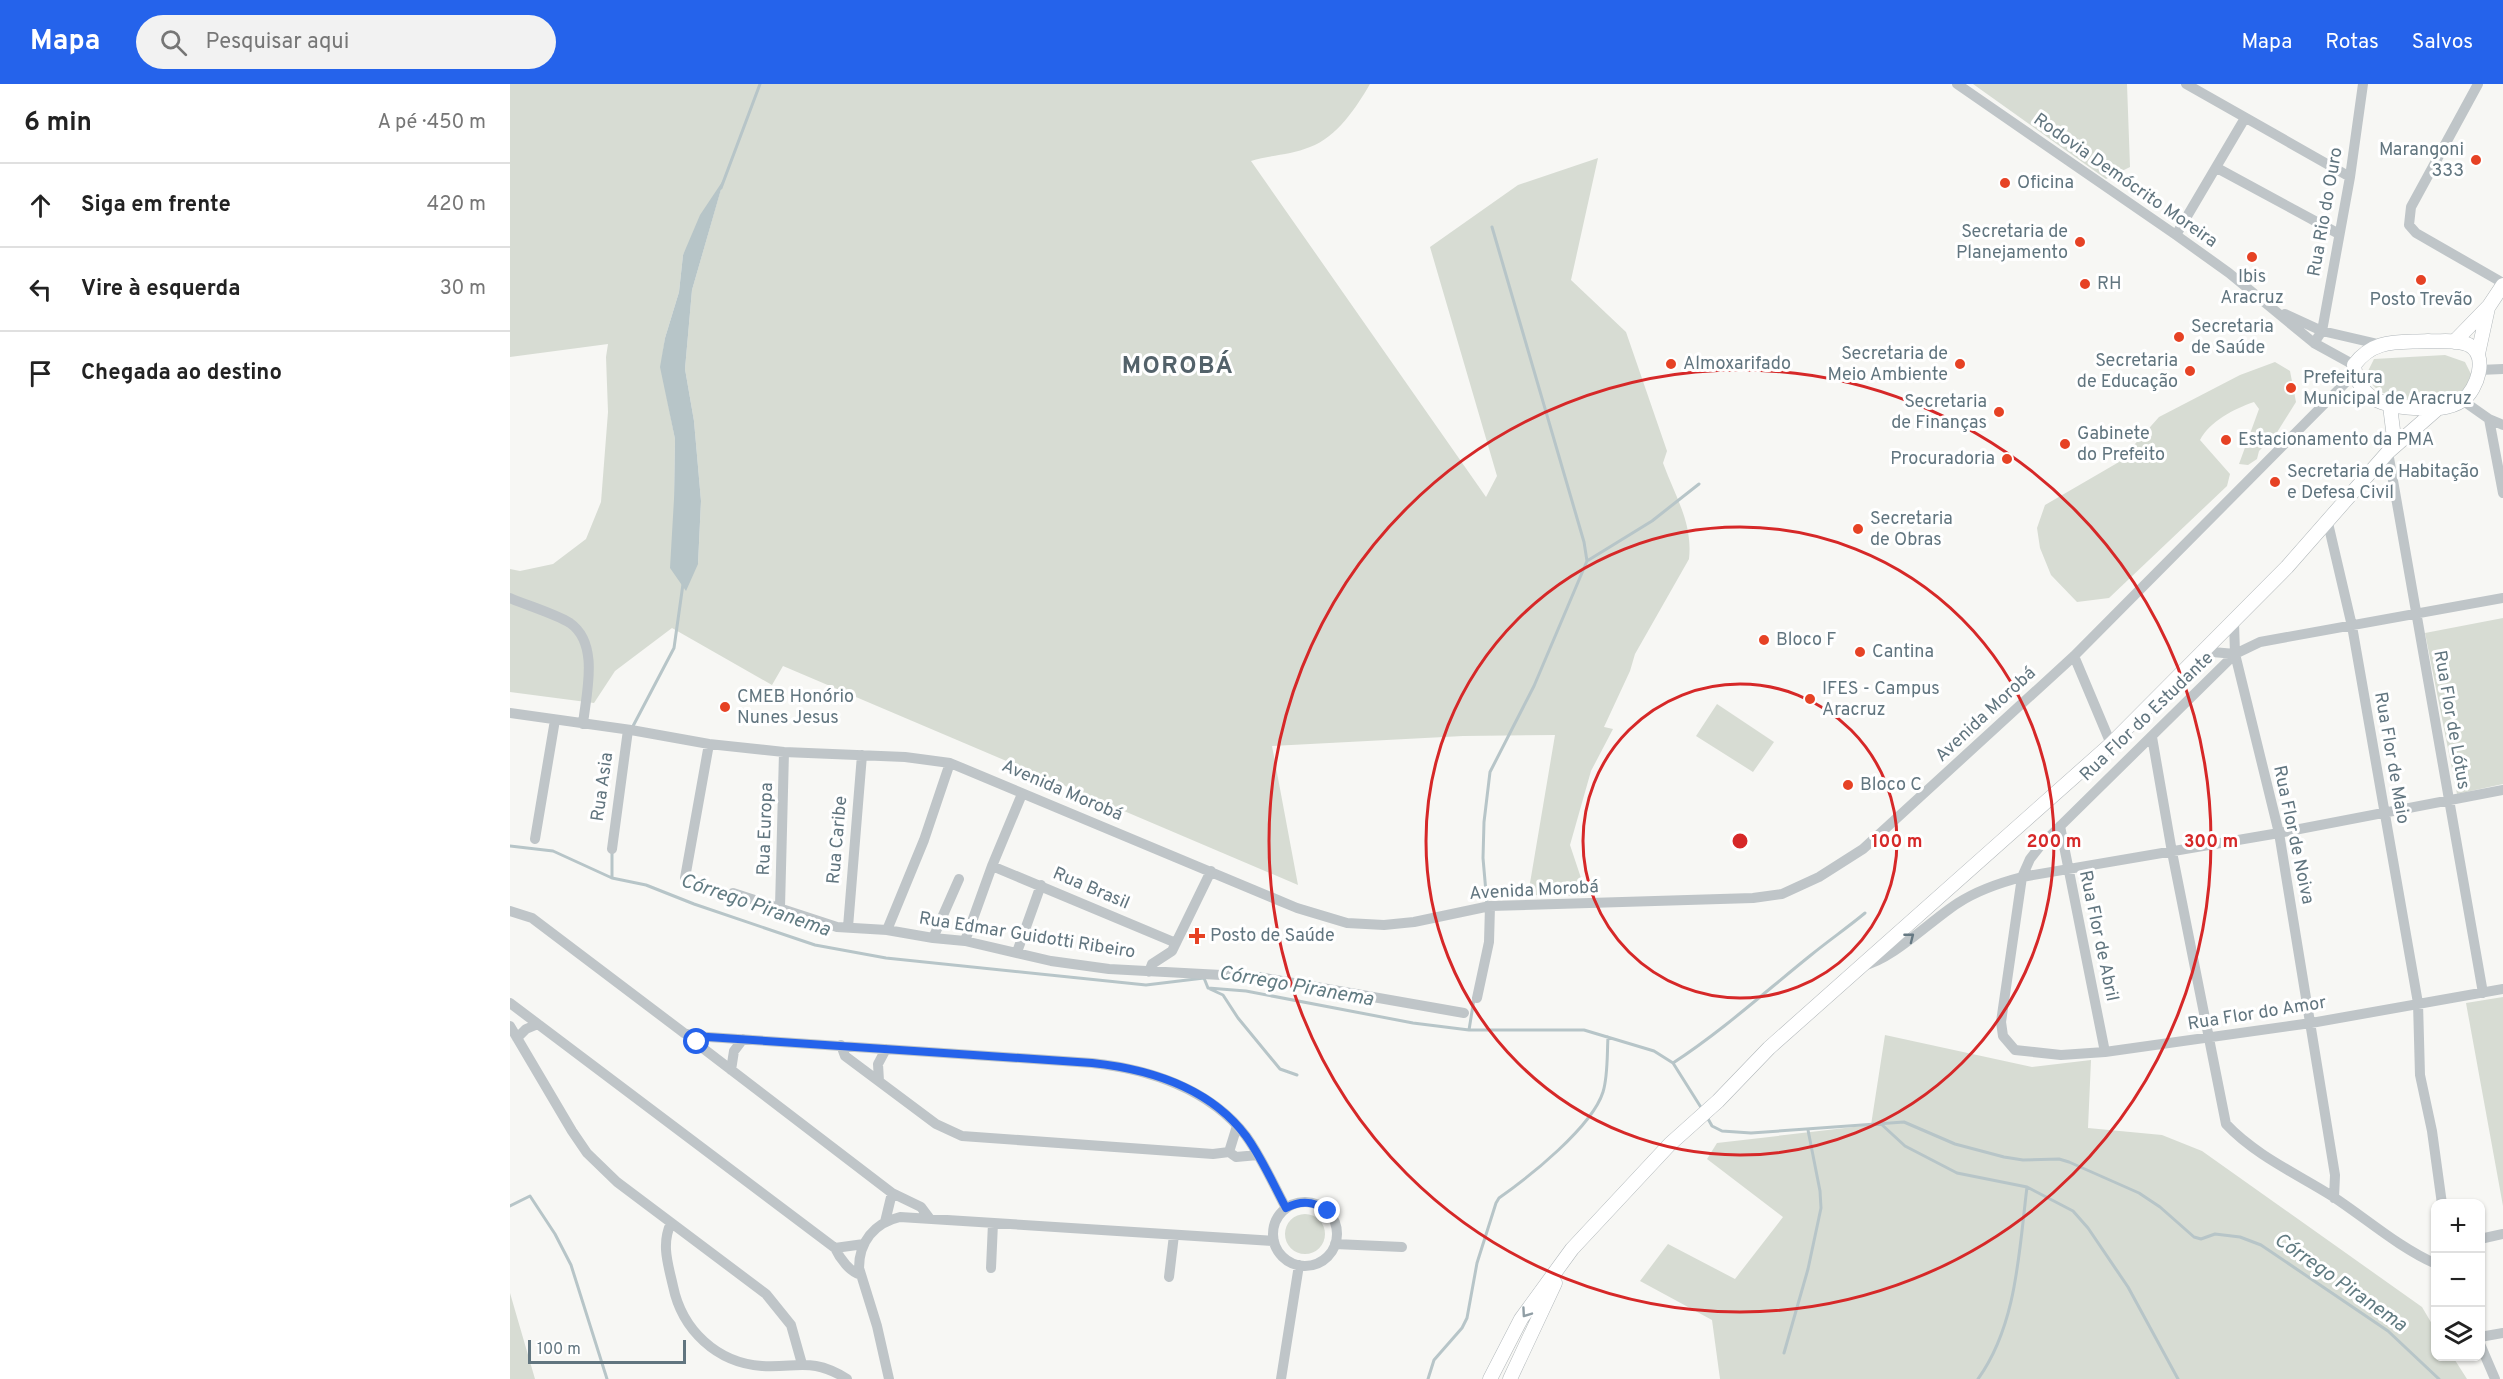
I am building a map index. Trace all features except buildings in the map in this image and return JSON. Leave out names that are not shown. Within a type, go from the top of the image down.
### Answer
[{"type":"main road","points":[[2454,342],[2489,306],[2503,284]]},
{"type":"main road","points":[[1490,1379],[1521,1319],[1572,1249],[1670,1144],[1718,1101],[1769,1048],[2110,744],[2287,567],[2391,449],[2436,410],[2463,400],[2471,393],[2479,370],[2478,354],[2489,306]]},
{"type":"main road","points":[[2436,410],[2390,406],[2376,401],[2367,393],[2354,369],[2367,350],[2378,344],[2454,342],[2470,345],[2478,354]]},
{"type":"main road","points":[[2390,406],[2391,449]]},
{"type":"main road","points":[[1510,1379],[1572,1249]]},
{"type":"street","name":"Rodovia Demócrito Moreira","points":[[1957,84],[2176,235],[2314,343],[2354,369]]},
{"type":"street","points":[[2186,84],[2200,88],[2245,118],[2350,177]]},
{"type":"street","name":"Rua Rio do Ouro","points":[[2314,343],[2322,331],[2350,177],[2363,84]]},
{"type":"street","points":[[2478,84],[2412,207],[2409,225],[2416,233],[2503,284]]},
{"type":"street","points":[[2176,235],[2245,118]]},
{"type":"street","points":[[2217,168],[2339,234]]},
{"type":"street","name":"Rodovia Demócrito Moreira","points":[[2271,308],[2322,331],[2378,344]]},
{"type":"street","name":"Avenida Morobá","points":[[510,713],[709,744],[784,752],[905,757],[950,763],[1297,908],[1347,922],[1384,925],[1414,922],[1490,906],[1658,903],[1753,898],[1782,894],[1819,877],[1863,849],[2074,656],[2354,369]]},
{"type":"street","points":[[2479,370],[2503,369]]},
{"type":"street","points":[[2463,400],[2489,419],[2503,425]]},
{"type":"street","points":[[2489,419],[2503,493]]},
{"type":"street","name":"Rua Flor de Lótus","points":[[2391,449],[2415,613],[2483,993]]},
{"type":"street","name":"Rua Flor de Maio","points":[[2328,519],[2352,626],[2418,1003],[2420,1075],[2432,1131],[2441,1199]]},
{"type":"street","points":[[510,598],[570,624],[584,640],[589,658],[583,724]]},
{"type":"street","name":"Rua Flor do Estudante","points":[[2015,1050],[2003,1036],[2001,1022],[2022,877],[2030,859],[2060,826],[2235,654],[2260,642],[2503,598]]},
{"type":"street","name":"Rua Flor de Noiva","points":[[2234,622],[2235,654],[2279,833],[2335,1175],[2334,1198]]},
{"type":"street","points":[[2201,651],[2235,654]]},
{"type":"street","points":[[2074,656],[2110,744]]},
{"type":"street","points":[[535,839],[555,720]]},
{"type":"street","name":"Rua Asia","points":[[612,849],[628,730]]},
{"type":"street","points":[[2152,737],[2172,852],[2226,1124],[2248,1144],[2334,1198],[2418,1256],[2431,1262]]},
{"type":"street","points":[[685,878],[709,744]]},
{"type":"street","name":"Rua Europa","points":[[780,907],[784,752]]},
{"type":"street","name":"Rua Caribe","points":[[848,927],[862,755]]},
{"type":"street","points":[[887,930],[924,840],[950,763]]},
{"type":"street","points":[[1861,966],[1873,964],[1890,954],[1957,903],[1979,890],[2022,877],[2279,833],[2503,790]]},
{"type":"street","points":[[965,941],[992,866],[1022,794]]},
{"type":"street","name":"Rua Flor de Abril","points":[[2060,826],[2105,1052]]},
{"type":"street","name":"Rua Brasil","points":[[992,866],[1176,944]]},
{"type":"street","points":[[1149,972],[1152,964],[1172,951],[1211,871]]},
{"type":"street","points":[[933,938],[959,879]]},
{"type":"street","points":[[1017,952],[1041,885]]},
{"type":"street","name":"Rua Edmar Guidotti Ribeiro","points":[[733,893],[837,927],[887,930],[965,941],[1063,962],[1149,972],[1198,972],[1259,977],[1464,1013]]},
{"type":"street","points":[[1477,998],[1489,942],[1490,906]]},
{"type":"street","points":[[510,911],[532,918],[684,1033],[693,1036],[1092,1063],[1122,1067],[1167,1080],[1203,1097],[1237,1126],[1258,1155],[1286,1208]]},
{"type":"street","name":"Rua Flor do Amor","points":[[2015,1050],[2061,1055],[2209,1039],[2503,989]]},
{"type":"street","points":[[510,1003],[835,1248],[838,1256],[855,1273],[861,1275]]},
{"type":"street","points":[[518,1038],[526,1029],[538,1024]]},
{"type":"street","points":[[510,1026],[572,1131],[588,1153],[617,1182],[756,1286],[776,1304],[790,1325],[802,1364]]},
{"type":"street","points":[[693,1036],[700,1046],[892,1193],[921,1207],[930,1219]]},
{"type":"street","points":[[731,1070],[734,1051],[743,1040]]},
{"type":"street","points":[[841,1045],[845,1056],[936,1124],[962,1136],[1213,1154],[1229,1152],[1236,1157],[1258,1155]]},
{"type":"street","points":[[879,1081],[878,1064],[886,1049]]},
{"type":"street","points":[[1229,1152],[1237,1126]]},
{"type":"street","points":[[885,1222],[892,1193]]},
{"type":"street","points":[[1303,1202],[1320,1206],[1328,1211],[1336,1226],[1335,1244],[1331,1252],[1317,1263],[1299,1265],[1283,1256],[1274,1241],[1275,1223],[1286,1208],[1303,1202]]},
{"type":"street","points":[[890,1379],[861,1275],[859,1260],[864,1244],[873,1231],[885,1222],[900,1217],[1274,1241]]},
{"type":"street","points":[[671,1223],[666,1237],[665,1251],[676,1299],[685,1319],[698,1337],[717,1351],[739,1362],[764,1366],[802,1364],[824,1368],[847,1379]]},
{"type":"street","points":[[991,1268],[993,1223]]},
{"type":"street","points":[[2485,1238],[2503,1234]]},
{"type":"street","points":[[1169,1277],[1174,1235]]},
{"type":"street","points":[[835,1248],[864,1244]]},
{"type":"street","points":[[1335,1244],[1402,1247]]},
{"type":"street","points":[[1281,1379],[1299,1265]]},
{"type":"street","points":[[2485,1336],[2503,1333]]},
{"type":"street","points":[[2485,1354],[2495,1379]]},
{"type":"shaded area","points":[[510,84],[1370,84],[1345,121],[1320,142],[1295,152],[1251,161],[1486,497],[1497,476],[1430,247],[1518,185],[1598,158],[1571,280],[1626,332],[1667,451],[1663,463],[1686,522],[1690,546],[1689,559],[1635,654],[1630,671],[1604,727],[1613,729],[1591,771],[1570,845],[1587,896],[1528,895],[1555,735],[1463,736],[1272,746],[1298,885],[783,666],[772,685],[672,628],[615,671],[594,703],[510,692],[510,569],[520,571],[553,564],[586,539],[601,502],[608,412],[606,357],[608,344],[510,357]],"holes":[[[723,182],[692,290],[685,369],[694,421],[701,501],[698,564],[674,499],[675,439],[661,367],[665,338],[679,292],[683,255]]]},
{"type":"shaded area","points":[[1973,84],[2127,84],[2130,167],[2106,179]]},
{"type":"shaded area","points":[[724,179],[692,290],[685,369],[694,421],[701,501],[698,564],[686,591],[670,568],[675,439],[660,367],[665,338],[679,292],[683,255],[700,215]]},
{"type":"shaded area","points":[[2445,355],[2465,362],[2471,374],[2467,385],[2458,394],[2433,401],[2404,400],[2380,391],[2372,384],[2368,371],[2374,359]]},
{"type":"shaded area","points":[[2275,362],[2290,371],[2296,402],[2276,434],[2259,451],[2257,459],[2248,465],[2239,464],[2259,409],[2254,402],[2223,416],[2204,433],[2200,440],[2230,474],[2227,486],[2109,598],[2077,602],[2051,575],[2040,548],[2037,528],[2045,505],[2119,462],[2159,417],[2240,375]]},
{"type":"shaded area","points":[[2503,618],[2503,784],[2457,794],[2425,633]]},
{"type":"shaded area","points":[[1717,704],[1774,742],[1753,772],[1696,736]]},
{"type":"shaded area","points":[[2503,997],[2503,1206],[2466,1003]]},
{"type":"shaded area","points":[[1885,1035],[2032,1067],[2091,1060],[2088,1128],[2162,1135],[2202,1151],[2422,1307],[2431,1322],[2431,1361],[2456,1361],[2467,1379],[1720,1379],[1712,1320],[1640,1281],[1668,1244],[1735,1279],[1783,1217],[1707,1159],[1717,1143],[1871,1125]]},
{"type":"shaded area","points":[[1305,1214],[1319,1220],[1325,1234],[1319,1248],[1305,1254],[1291,1248],[1285,1234],[1291,1220]]},
{"type":"shaded area","points":[[510,1293],[535,1379],[510,1379]]},
{"type":"waterway","points":[[721,188],[760,84]]},
{"type":"waterway","points":[[1487,904],[1483,858],[1484,822],[1490,772],[1534,686],[1587,561],[1584,542],[1492,227]]},
{"type":"waterway","points":[[1587,561],[1652,521],[1699,484]]},
{"type":"waterway","points":[[632,728],[674,648],[683,584]]},
{"type":"waterway","name":"Córrego Piranema","points":[[510,846],[553,851],[612,878],[646,885],[694,904],[815,945],[886,958],[1146,985],[1204,978],[1208,988]]},
{"type":"waterway","points":[[612,853],[612,878]]},
{"type":"waterway","points":[[1673,1063],[1726,1025],[1865,913]]},
{"type":"waterway","name":"Córrego Piranema","points":[[1208,988],[1246,991],[1413,1023],[1469,1030],[1584,1030],[1654,1051],[1673,1063],[1702,1109]]},
{"type":"waterway","points":[[1210,989],[1223,995],[1238,1018],[1280,1069],[1297,1075]]},
{"type":"waterway","points":[[1469,1030],[1474,999]]},
{"type":"waterway","points":[[1428,1379],[1434,1360],[1462,1328],[1467,1318],[1477,1263],[1499,1198],[1558,1150],[1597,1106],[1606,1079],[1608,1037]]},
{"type":"waterway","name":"Córrego Piranema","points":[[1707,1117],[1712,1126],[1722,1131],[1751,1133],[1904,1122],[1955,1144],[2004,1157],[2023,1160],[2059,1159],[2069,1162],[2139,1193],[2160,1207],[2194,1237],[2201,1239],[2215,1234],[2240,1237],[2261,1245],[2388,1331],[2439,1379]]},
{"type":"waterway","points":[[1880,1123],[1905,1146],[1957,1173],[2027,1187],[2073,1211],[2088,1228],[2128,1287],[2178,1379]]},
{"type":"waterway","points":[[1784,1353],[1808,1269],[1821,1208],[1820,1191],[1808,1130]]},
{"type":"waterway","points":[[1978,1379],[1991,1358],[2009,1311],[2018,1262],[2027,1187]]},
{"type":"waterway","points":[[510,1206],[530,1196],[555,1234],[571,1265],[607,1379]]},
{"type":"place","name":"Marangoni 333","points":[[2476,160]]},
{"type":"place","name":"Oficina","points":[[2005,183]]},
{"type":"place","name":"Secretaria de Planejamento","points":[[2080,242]]},
{"type":"place","name":"Ibis Aracruz","points":[[2252,257]]},
{"type":"place","name":"Posto Trevão","points":[[2421,280]]},
{"type":"place","name":"RH","points":[[2085,284]]},
{"type":"place","name":"Secretaria de Saúde","points":[[2179,337]]},
{"type":"place","name":"Almoxarifado","points":[[1671,364]]},
{"type":"place","name":"Secretaria de Meio Ambiente","points":[[1960,364]]},
{"type":"place","name":"Secretaria de Educação","points":[[2190,371]]},
{"type":"place","name":"Prefeitura Municipal de Aracruz","points":[[2291,388]]},
{"type":"place","name":"Secretaria de Finanças","points":[[1999,412]]},
{"type":"place","name":"Estacionamento da PMA","points":[[2226,440]]},
{"type":"place","name":"Gabinete do Prefeito","points":[[2065,444]]},
{"type":"place","name":"Procuradoria","points":[[2007,459]]},
{"type":"place","name":"Secretaria de Habitação e Defesa Civil","points":[[2275,482]]},
{"type":"place","name":"Secretaria de Obras","points":[[1858,529]]},
{"type":"place","name":"Bloco F","points":[[1764,640]]},
{"type":"place","name":"Cantina","points":[[1860,652]]},
{"type":"place","name":"IFES - Campus Aracruz","points":[[1810,699]]},
{"type":"place","name":"CMEB Honório Nunes Jesus","points":[[725,707]]},
{"type":"place","name":"Bloco C","points":[[1848,785]]},
{"type":"place","name":"Posto de Saúde","points":[[1197,936]]},
{"type":"district","name":"MOROBÁ","points":[[1178,367]]},
{"type":"route","points":[[697,1042],[693,1036],[1092,1063],[1137,1070],[1167,1080],[1203,1097],[1227,1115],[1252,1145],[1286,1208],[1303,1202],[1312,1203],[1328,1211]]}]
